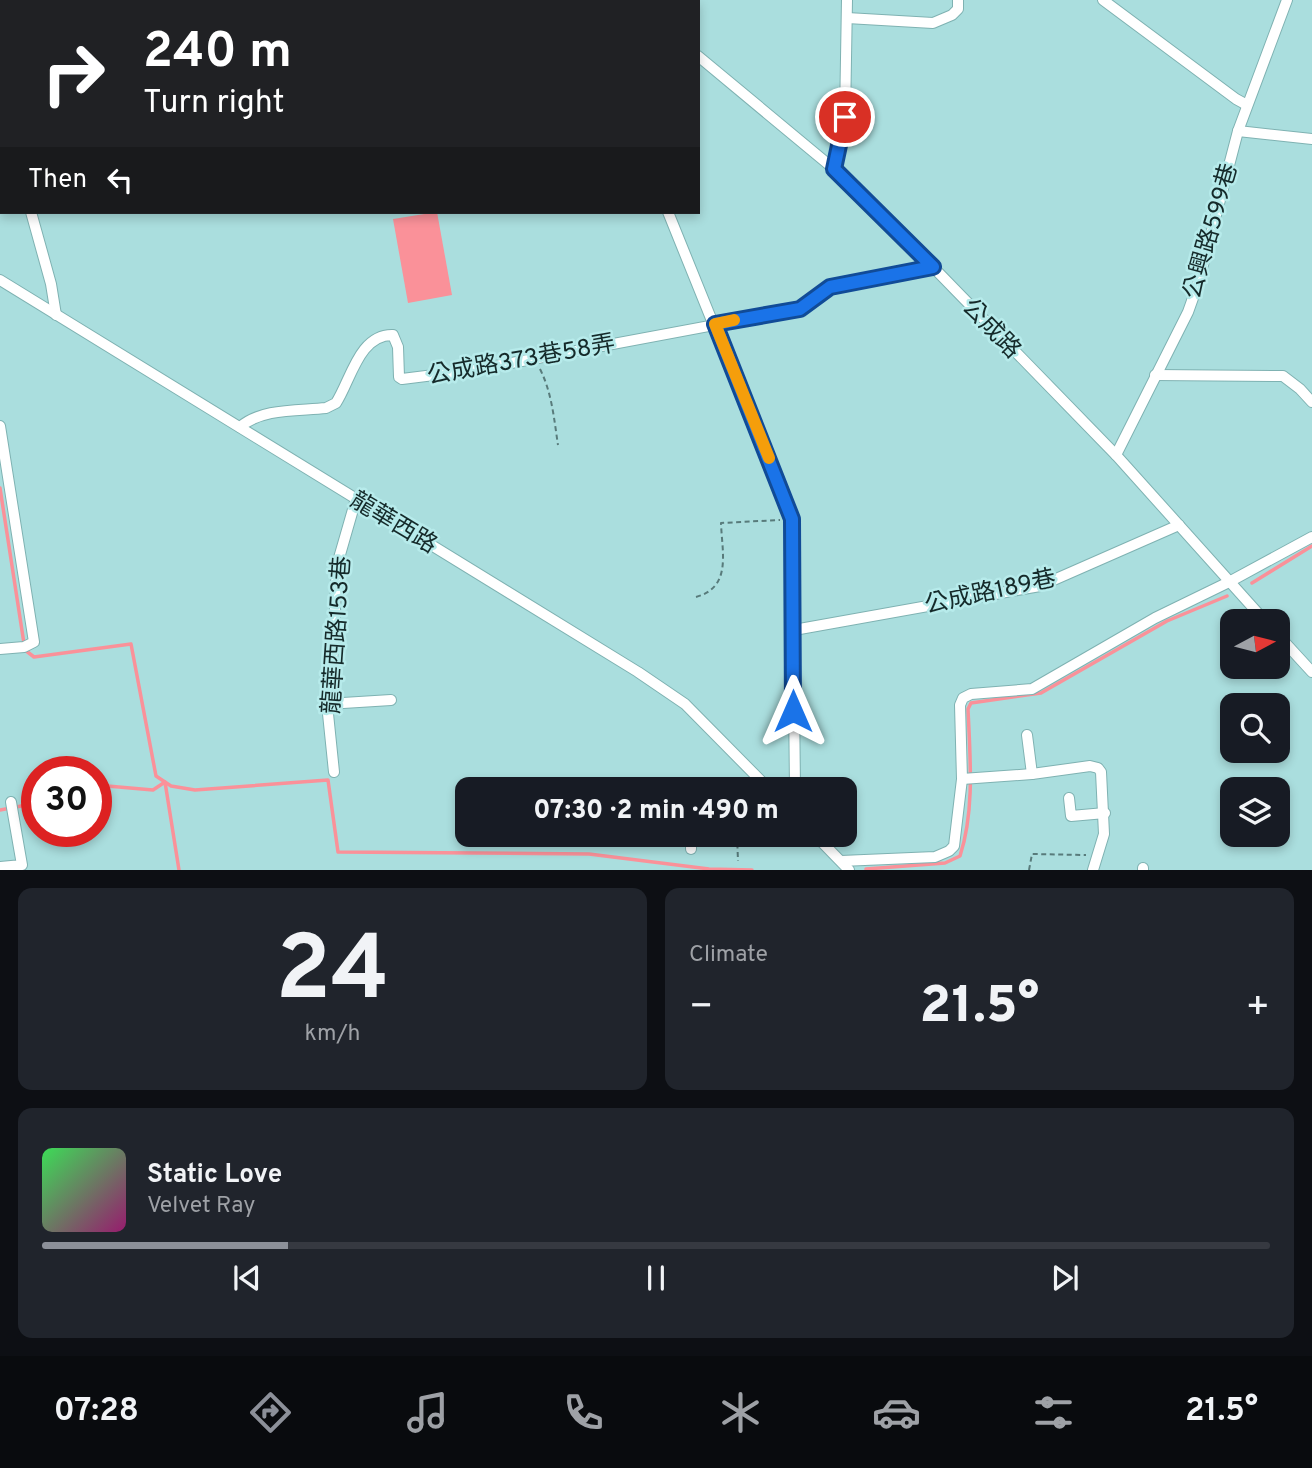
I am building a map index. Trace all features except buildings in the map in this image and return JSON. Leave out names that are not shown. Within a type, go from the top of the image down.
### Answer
[{"type":"street","points":[[834,169],[845,117],[847,0]]},
{"type":"street","points":[[847,18],[933,23],[952,15],[958,9],[958,0]]},
{"type":"street","points":[[1103,0],[1236,99],[1247,104]]},
{"type":"street","name":"公興路599巷","points":[[1116,455],[1179,333],[1198,284],[1238,131],[1287,0]]},
{"type":"street","name":"公成路","points":[[700,58],[834,169],[933,267],[1116,455],[1254,609]]},
{"type":"street","points":[[1238,131],[1312,139]]},
{"type":"street","points":[[32,214],[51,284],[56,315]]},
{"type":"street","points":[[669,214],[792,519],[795,777]]},
{"type":"street","name":"公成路373巷58弄","points":[[240,427],[260,414],[326,408],[336,403],[368,344],[385,335],[393,335],[397,347],[399,377],[402,380],[800,309],[830,287],[933,267]]},
{"type":"street","name":"龍華西路","points":[[0,280],[638,672],[685,704],[753,777]]},
{"type":"street","points":[[1155,375],[1283,376],[1312,401]]},
{"type":"street","points":[[0,426],[34,642],[24,647],[0,649]]},
{"type":"street","name":"龍華西路153巷","points":[[334,772],[327,704],[333,651],[337,565],[356,499]]},
{"type":"street","name":"公成路189巷","points":[[794,630],[1040,586],[1179,525]]},
{"type":"street","points":[[827,847],[845,865],[935,857],[949,851],[954,846],[968,779],[960,705],[963,698],[971,694],[1032,689],[1155,618],[1312,537]]},
{"type":"street","points":[[1290,648],[1312,672]]},
{"type":"street","points":[[327,704],[391,700]]},
{"type":"street","points":[[1027,734],[1032,774]]},
{"type":"street","points":[[968,779],[1090,766],[1098,768],[1101,772],[1105,813],[1104,834],[1093,870]]},
{"type":"street","points":[[1069,798],[1071,816],[1105,813]]},
{"type":"street","points":[[0,867],[22,864],[11,802]]},
{"type":"path","points":[[535,358],[547,384],[558,445]]},
{"type":"path","points":[[696,597],[718,585],[722,576],[721,523],[792,519]]},
{"type":"path","points":[[737,847],[738,861]]},
{"type":"path","points":[[1029,870],[1032,855],[1088,855]]},
{"type":"shaded area","points":[[437,214],[452,295],[408,303],[393,219]]},
{"type":"waterway","points":[[0,488],[25,650],[34,657],[131,644],[156,776],[171,786],[195,790],[328,780],[338,852],[589,854],[709,869],[752,870]]},
{"type":"waterway","points":[[1252,583],[1312,546]]},
{"type":"waterway","points":[[866,869],[945,863],[960,856],[970,802],[968,709],[971,703],[1041,693],[1167,621],[1227,596]]},
{"type":"waterway","points":[[112,786],[153,790],[165,782],[179,870]]},
{"type":"waterway","points":[[0,810],[21,806]]},
{"type":"slow traffic","points":[[734,320],[715,324],[769,458]]},
{"type":"route","points":[[793,711],[792,519],[715,324],[800,309],[830,287],[933,267],[834,169],[845,117]]}]
